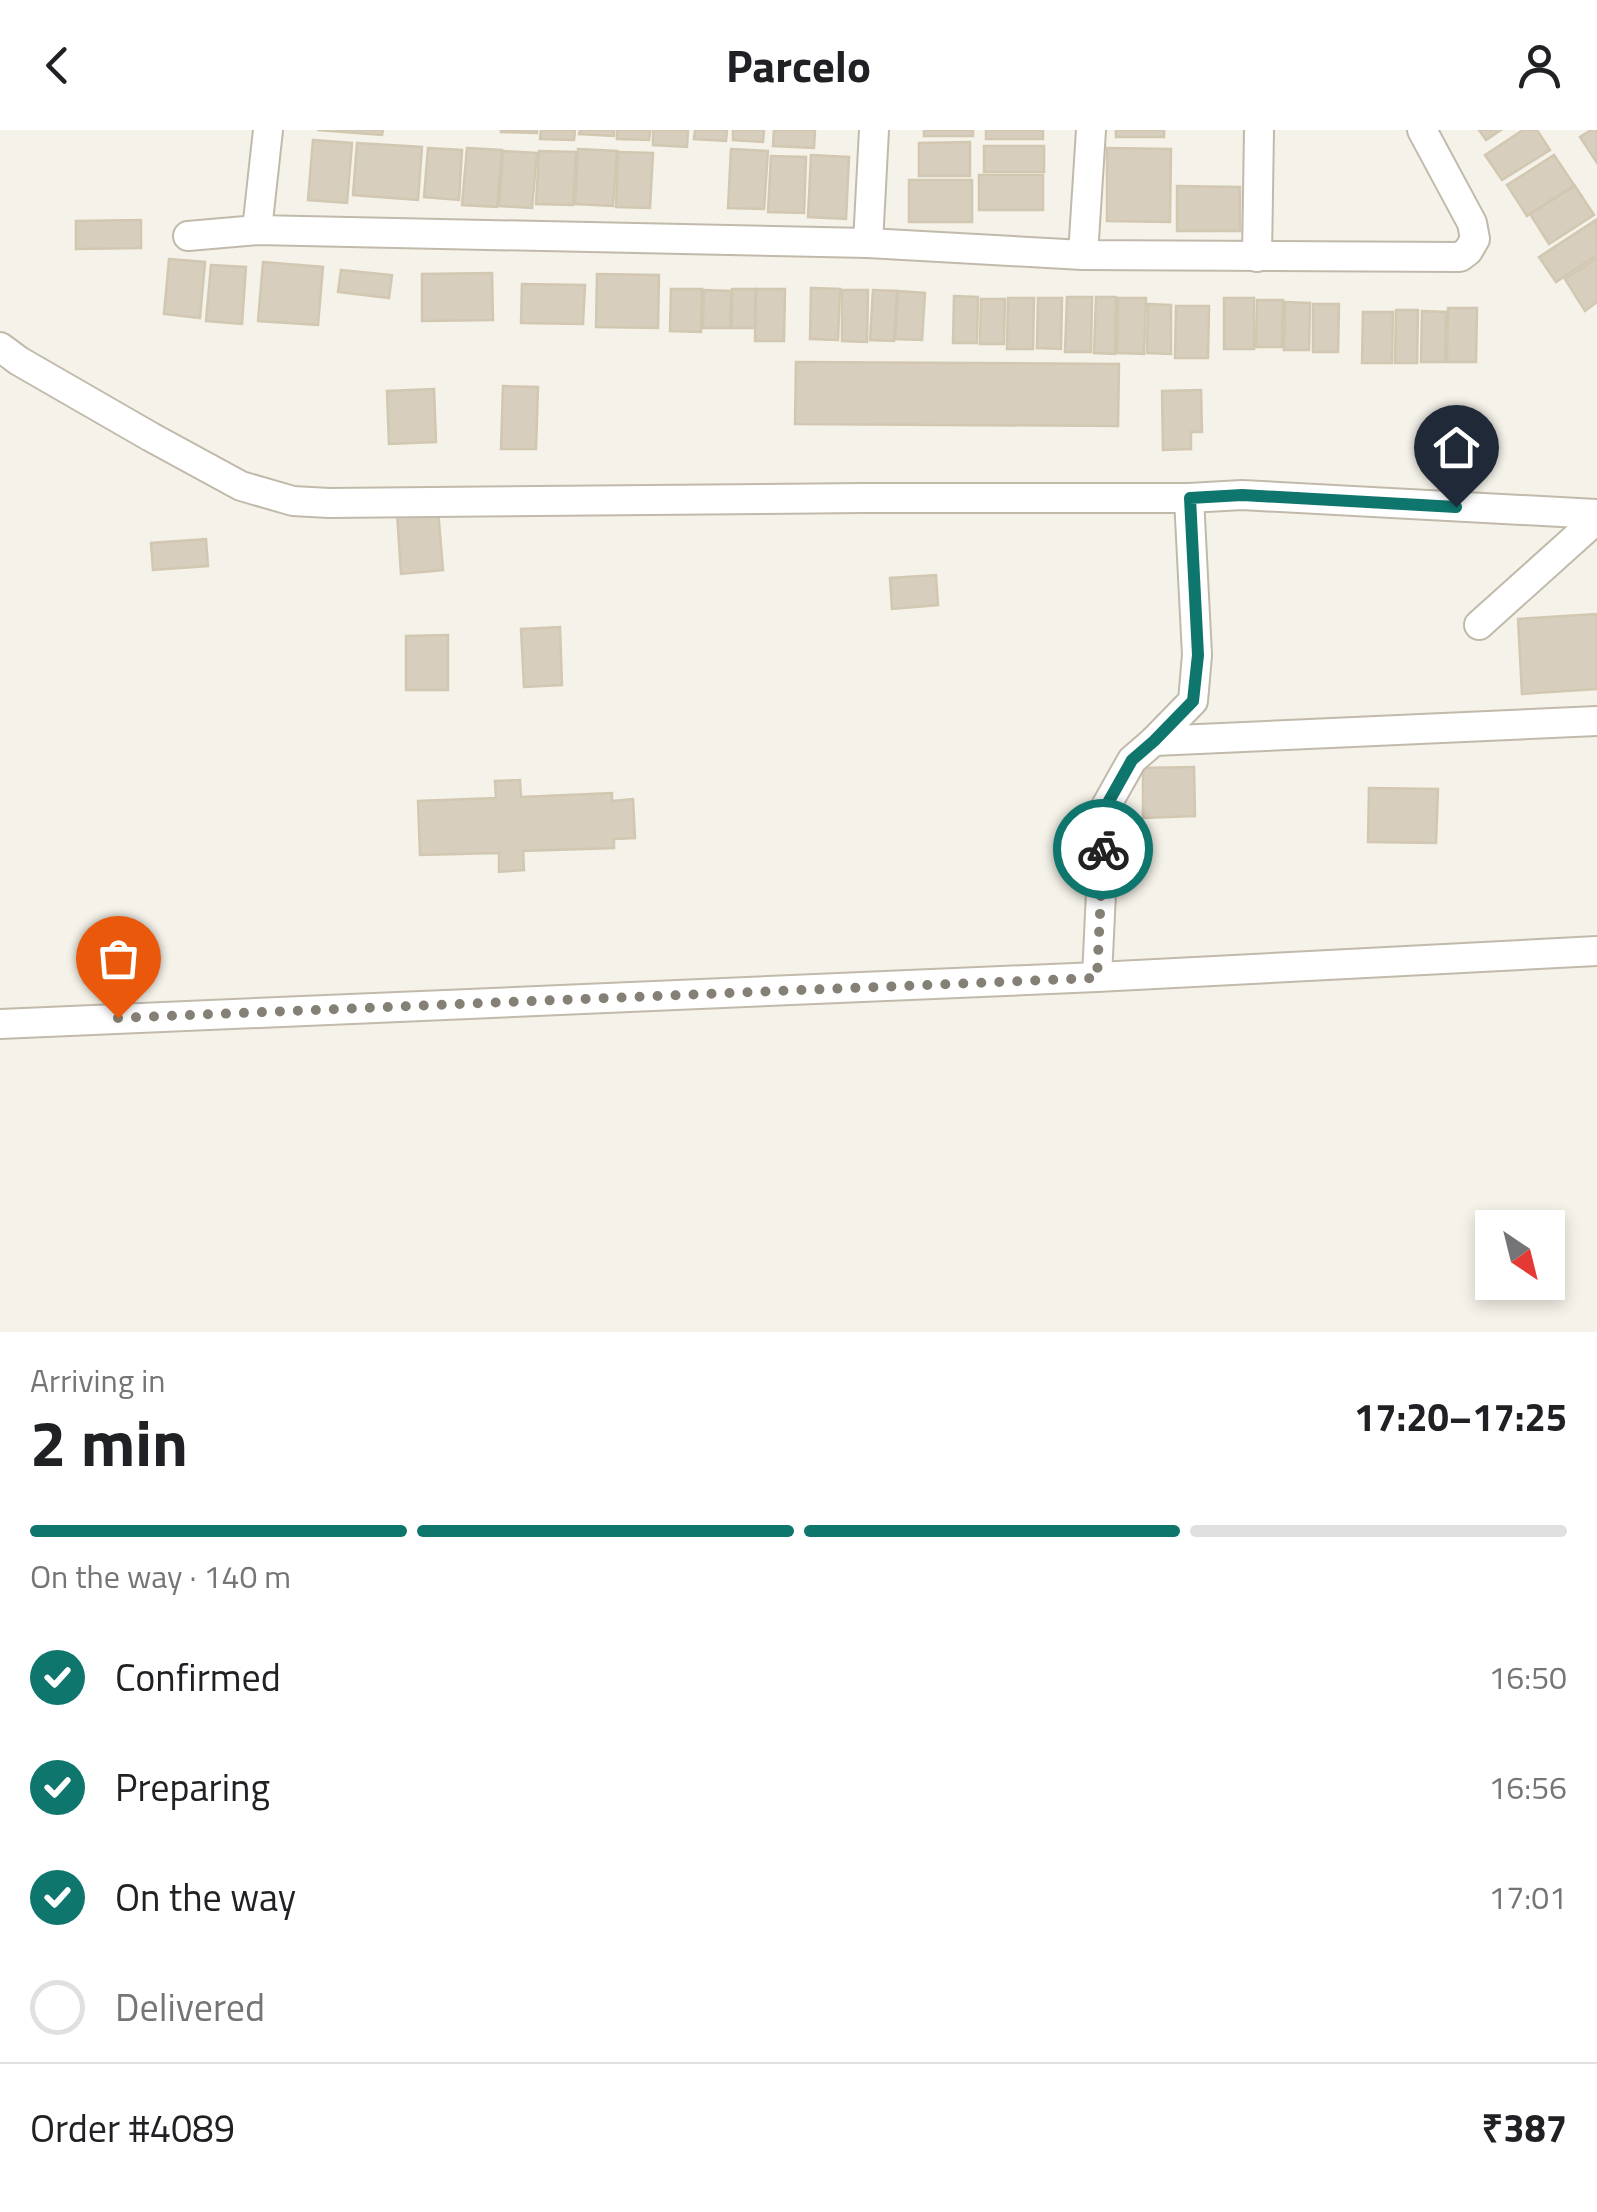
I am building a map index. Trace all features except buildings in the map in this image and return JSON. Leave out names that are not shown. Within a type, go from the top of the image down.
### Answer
[{"type":"street","points":[[257,230],[268,130]]},
{"type":"street","points":[[868,243],[874,130]]},
{"type":"street","points":[[1083,256],[1091,130]]},
{"type":"street","points":[[1256,257],[1258,130]]},
{"type":"street","points":[[188,236],[257,230],[868,243],[1083,256],[1460,257],[1475,239],[1472,223],[1422,130]]},
{"type":"street","points":[[0,346],[151,438],[241,486],[293,500],[349,503],[1242,495],[1597,517]]},
{"type":"street","points":[[1097,978],[1105,808],[1132,760],[1193,701],[1198,655],[1190,498]]},
{"type":"street","points":[[1479,625],[1597,517]]},
{"type":"street","points":[[1154,741],[1597,721]]},
{"type":"street","points":[[0,1024],[1097,978],[1597,950]]},
{"type":"way so far","points":[[118,1018],[1097,978],[1103,849]]},
{"type":"route","points":[[1103,849],[1105,808],[1132,760],[1193,701],[1198,655],[1190,498],[1242,495],[1456,507]]}]
